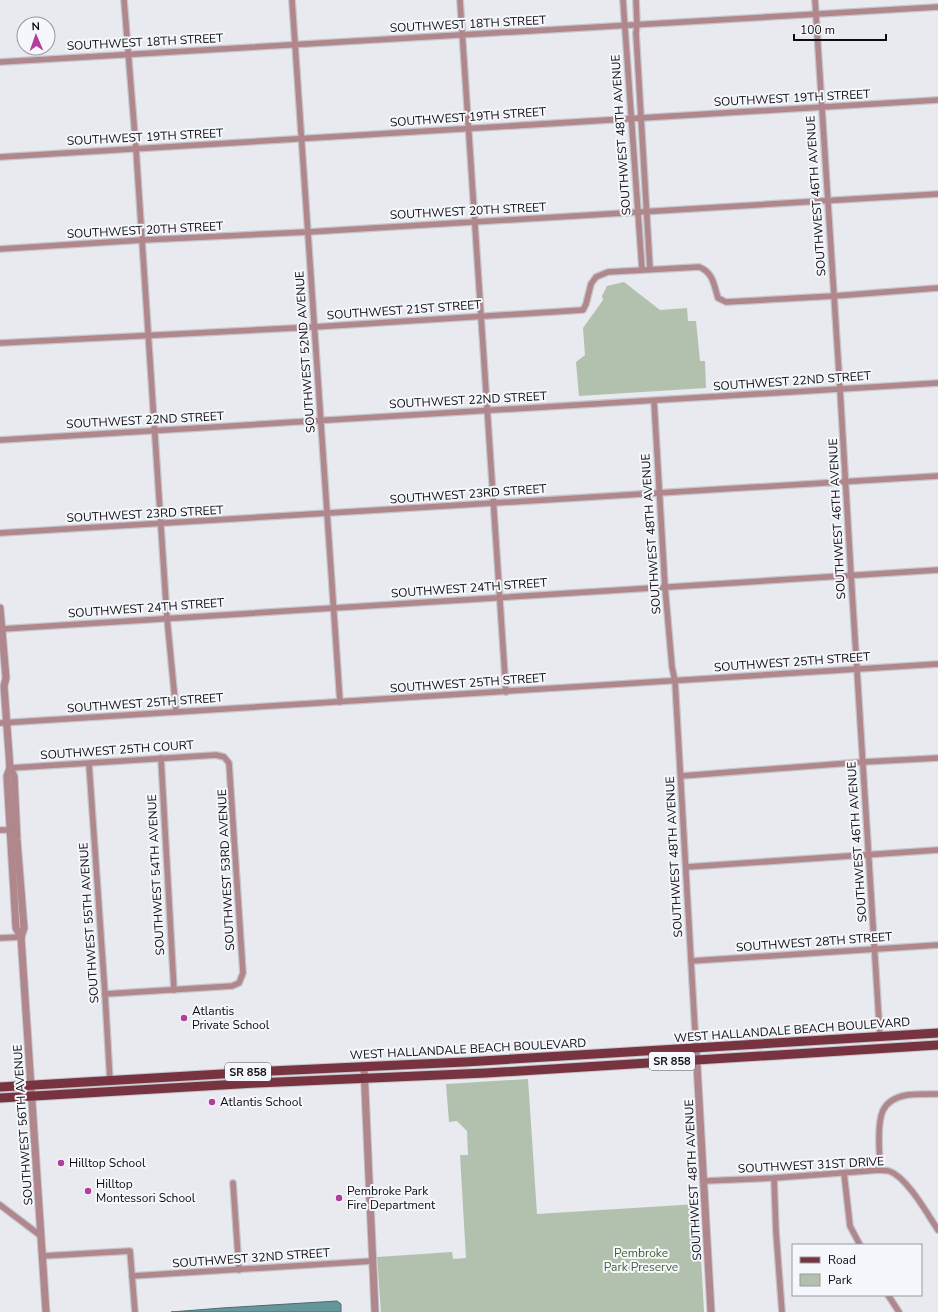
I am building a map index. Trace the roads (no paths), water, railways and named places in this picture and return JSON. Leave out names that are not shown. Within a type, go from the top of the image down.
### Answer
[{"type":"main road","name":"WEST HALLANDALE BEACH BOULEVARD","points":[[0,1087],[271,1071],[465,1062],[938,1034]]},
{"type":"main road","points":[[882,1048],[892,1041],[931,1039],[938,1034]]},
{"type":"main road","points":[[811,1053],[824,1047],[866,1044],[880,1037]]},
{"type":"main road","name":"WEST HALLANDALE BEACH BOULEVARD","points":[[0,1098],[365,1078],[486,1073],[938,1045]]},
{"type":"main road","points":[[465,1062],[486,1073]]},
{"type":"street","points":[[124,0],[136,148],[167,618],[176,711]]},
{"type":"street","name":"SOUTHWEST 52ND AVENUE","points":[[292,0],[340,702]]},
{"type":"street","points":[[460,0],[506,692]]},
{"type":"street","name":"SOUTHWEST 48TH AVENUE","points":[[623,0],[642,269]]},
{"type":"street","name":"SOUTHWEST 48TH AVENUE","points":[[636,0],[636,33],[650,269]]},
{"type":"street","name":"SOUTHWEST 46TH AVENUE","points":[[815,0],[880,1037]]},
{"type":"street","name":"SOUTHWEST 18TH STREET","points":[[0,62],[938,7]]},
{"type":"street","name":"SOUTHWEST 19TH STREET","points":[[0,157],[938,100]]},
{"type":"street","name":"SOUTHWEST 20TH STREET","points":[[0,249],[938,194]]},
{"type":"street","points":[[642,269],[699,267],[706,269],[711,275],[718,298],[726,302],[938,288]]},
{"type":"street","name":"SOUTHWEST 21ST STREET","points":[[0,343],[314,327],[583,310],[591,284],[596,277],[608,272],[642,269]]},
{"type":"street","name":"SOUTHWEST 22ND STREET","points":[[0,440],[654,401],[938,382]]},
{"type":"street","name":"SOUTHWEST 48TH AVENUE","points":[[654,401],[665,587],[672,667],[675,681],[681,776],[711,1312]]},
{"type":"street","name":"SOUTHWEST 23RD STREET","points":[[0,533],[938,476]]},
{"type":"street","name":"SOUTHWEST 24TH STREET","points":[[2,629],[938,570]]},
{"type":"street","name":"SOUTHWEST 56TH AVENUE","points":[[0,608],[6,678],[4,686],[4,723],[10,768],[14,776],[14,830],[24,928],[21,937],[46,1312]]},
{"type":"street","name":"SOUTHWEST 25TH STREET","points":[[4,723],[938,664]]},
{"type":"street","name":"SOUTHWEST 56TH AVENUE","points":[[0,680],[4,686]]},
{"type":"street","name":"SOUTHWEST 25TH COURT","points":[[10,768],[216,755],[224,757]]},
{"type":"street","name":"SOUTHWEST 53RD AVENUE","points":[[174,990],[232,986],[239,983],[243,973],[230,769],[229,763],[224,757]]},
{"type":"street","name":"SOUTHWEST 54TH AVENUE","points":[[161,758],[174,990]]},
{"type":"street","points":[[681,776],[863,762],[938,758]]},
{"type":"street","name":"SOUTHWEST 55TH AVENUE","points":[[89,764],[110,1081]]},
{"type":"street","points":[[0,830],[14,830]]},
{"type":"street","points":[[686,867],[938,850]]},
{"type":"street","points":[[0,938],[21,937]]},
{"type":"street","name":"SOUTHWEST 28TH STREET","points":[[692,961],[938,945]]},
{"type":"street","points":[[105,994],[174,990]]},
{"type":"street","points":[[364,1067],[375,1312]]},
{"type":"street","points":[[880,1170],[879,1120],[882,1110],[887,1104],[895,1099],[906,1096],[938,1094]]},
{"type":"street","name":"SOUTHWEST 31ST DRIVE","points":[[704,1181],[774,1178],[880,1170],[889,1171],[902,1179],[938,1230]]},
{"type":"street","points":[[844,1173],[850,1226],[859,1244]]},
{"type":"street","points":[[774,1178],[776,1232],[782,1312]]},
{"type":"street","points":[[233,1183],[238,1270]]},
{"type":"street","points":[[0,1205],[41,1236]]},
{"type":"street","points":[[42,1256],[130,1251],[135,1312]]},
{"type":"street","name":"SOUTHWEST 32ND STREET","points":[[132,1276],[373,1261]]},
{"type":"street","points":[[889,1296],[899,1312]]},
{"type":"water","points":[[337,1301],[341,1304],[341,1312],[171,1312],[222,1308]]},
{"type":"place","name":"Atlantis Private School","points":[[184,1018]]},
{"type":"place","name":"Atlantis School","points":[[212,1102]]},
{"type":"place","name":"Hilltop School","points":[[61,1163]]},
{"type":"place","name":"Hilltop Montessori School","points":[[88,1191]]},
{"type":"place","name":"Pembroke Park Fire Department","points":[[339,1198]]},
{"type":"park label","name":"Pembroke Park Preserve","points":[[641,1260]]}]
